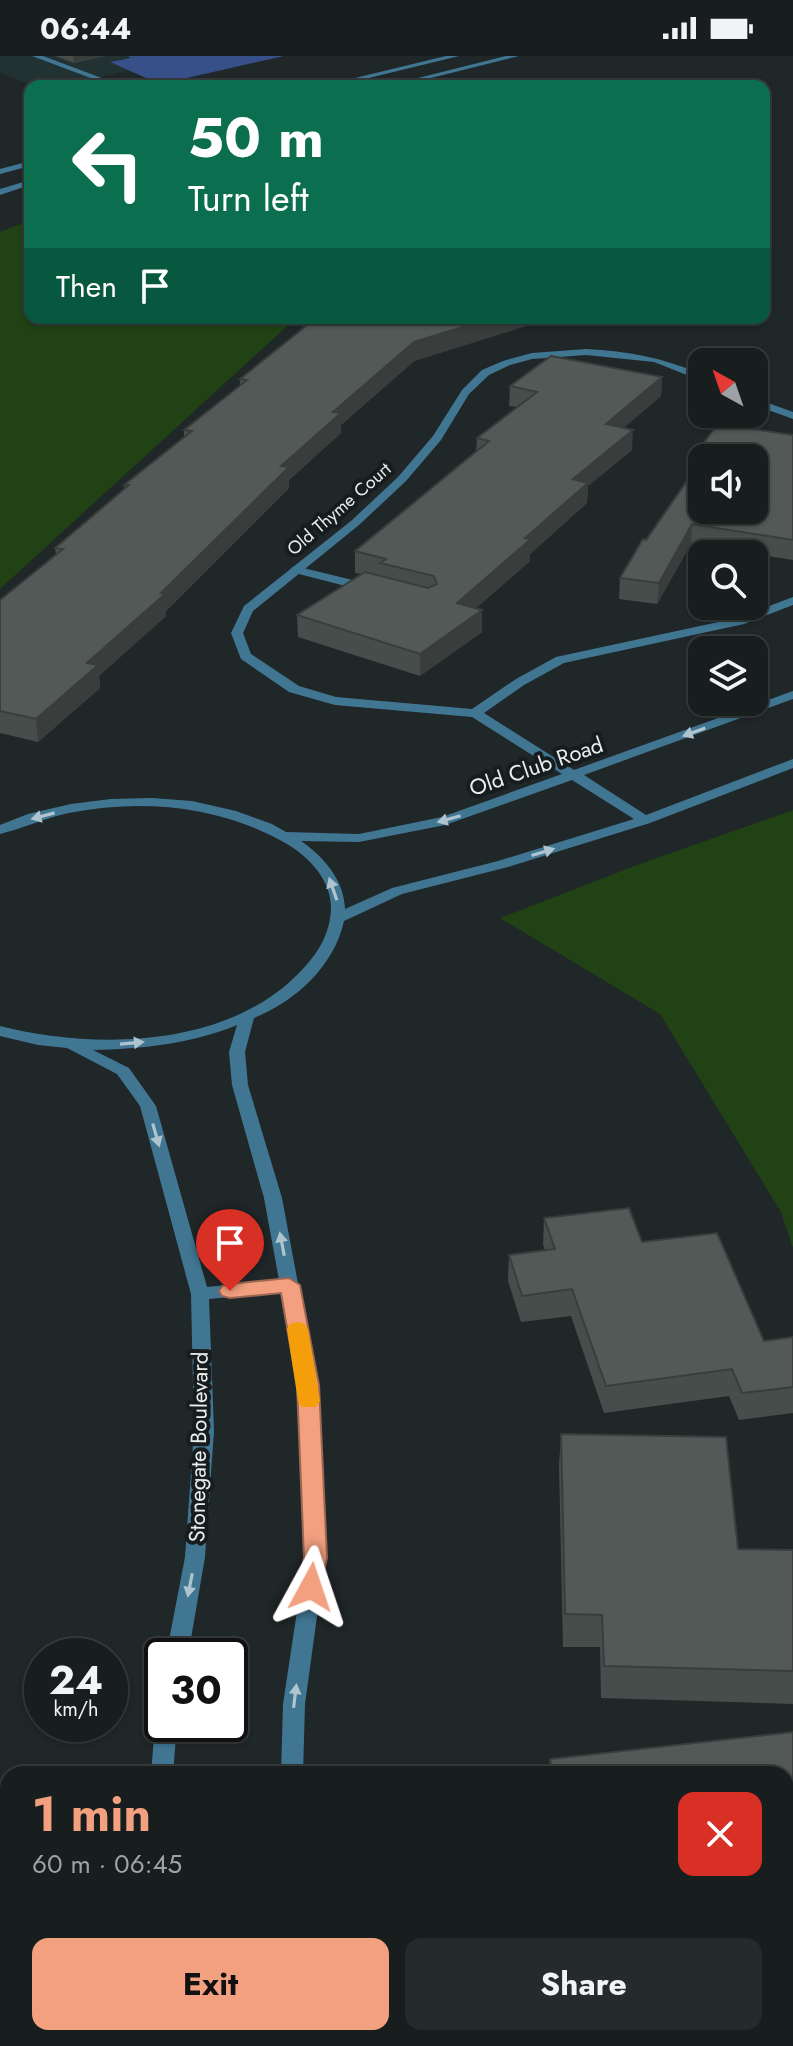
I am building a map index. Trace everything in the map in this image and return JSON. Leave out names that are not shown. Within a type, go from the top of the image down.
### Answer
[{"type":"street","points":[[36,56],[108,80]]},
{"type":"street","points":[[352,80],[455,56]]},
{"type":"street","points":[[415,80],[515,56]]},
{"type":"street","points":[[81,73],[86,80]]},
{"type":"street","points":[[0,172],[24,165]]},
{"type":"street","points":[[0,192],[24,184]]},
{"type":"street","name":"Old Thyme Court","points":[[645,820],[475,713],[335,701],[294,689],[245,656],[237,633],[248,609],[387,494],[413,468],[438,437],[471,384],[489,372],[547,354],[585,352],[656,360],[688,373]]},
{"type":"street","points":[[768,406],[793,416]]},
{"type":"street","points":[[295,570],[388,593]]},
{"type":"street","points":[[475,713],[520,682],[560,660],[740,621],[793,601]]},
{"type":"street","name":"Old Club Road","points":[[285,836],[359,838],[430,824],[578,775],[793,695]]},
{"type":"street","points":[[336,919],[397,891],[503,864],[645,820],[793,763]]},
{"type":"street","points":[[0,830],[50,813],[87,806],[151,803],[221,811],[285,836],[313,857],[329,876],[338,898],[329,948],[312,971],[285,995],[247,1016],[206,1031],[158,1041],[69,1044],[0,1031]]},
{"type":"street","points":[[247,1016],[237,1052],[240,1085],[273,1198],[308,1385],[315,1558],[294,1704],[292,1766]]},
{"type":"street","name":"Stonegate Boulevard","points":[[69,1044],[123,1071],[148,1106],[200,1294],[204,1431],[195,1557],[180,1638]]},
{"type":"street","points":[[200,1294],[289,1285]]},
{"type":"street","points":[[163,1766],[165,1742]]},
{"type":"shaded area","points":[[0,56],[192,56],[88,80],[24,82],[0,73]]},
{"type":"green space","points":[[24,222],[24,324],[289,324],[0,589],[0,232]]},
{"type":"green space","points":[[793,810],[793,1248],[781,1212],[660,1014],[500,918]]},
{"type":"water","points":[[128,56],[284,56],[178,80],[150,80],[110,62],[131,58]]},
{"type":"building","points":[[309,324],[472,324],[414,342],[333,412],[341,413],[281,466],[289,467],[161,593],[165,594],[87,663],[98,665],[36,719],[0,711],[0,600],[63,549],[55,548],[129,485],[124,485],[192,431],[184,430],[247,380],[240,379]]},
{"type":"building","points":[[551,356],[662,377],[606,424],[633,430],[573,479],[588,483],[525,538],[531,539],[457,603],[482,610],[420,654],[297,615],[365,572],[428,588],[437,584],[434,576],[380,563],[386,559],[355,551],[489,441],[477,438],[537,392],[510,386]]},
{"type":"building","points":[[715,428],[745,428],[793,435],[793,540],[692,524],[768,524],[768,444],[703,444]]},
{"type":"building","points":[[688,479],[688,524],[692,524],[659,583],[620,578],[643,539],[646,540]]},
{"type":"building","points":[[629,1208],[642,1242],[717,1233],[764,1341],[793,1337],[793,1387],[742,1393],[732,1369],[606,1386],[572,1289],[522,1296],[509,1255],[555,1249],[544,1218]]},
{"type":"building","points":[[561,1434],[726,1437],[738,1549],[793,1550],[793,1671],[604,1666],[602,1615],[565,1614]]},
{"type":"building","points":[[793,1732],[793,1766],[551,1766],[550,1759]]},
{"type":"slow traffic","points":[[298,1329],[309,1401]]},
{"type":"route","points":[[230,1291],[289,1285],[308,1385],[315,1558],[311,1587]]}]
